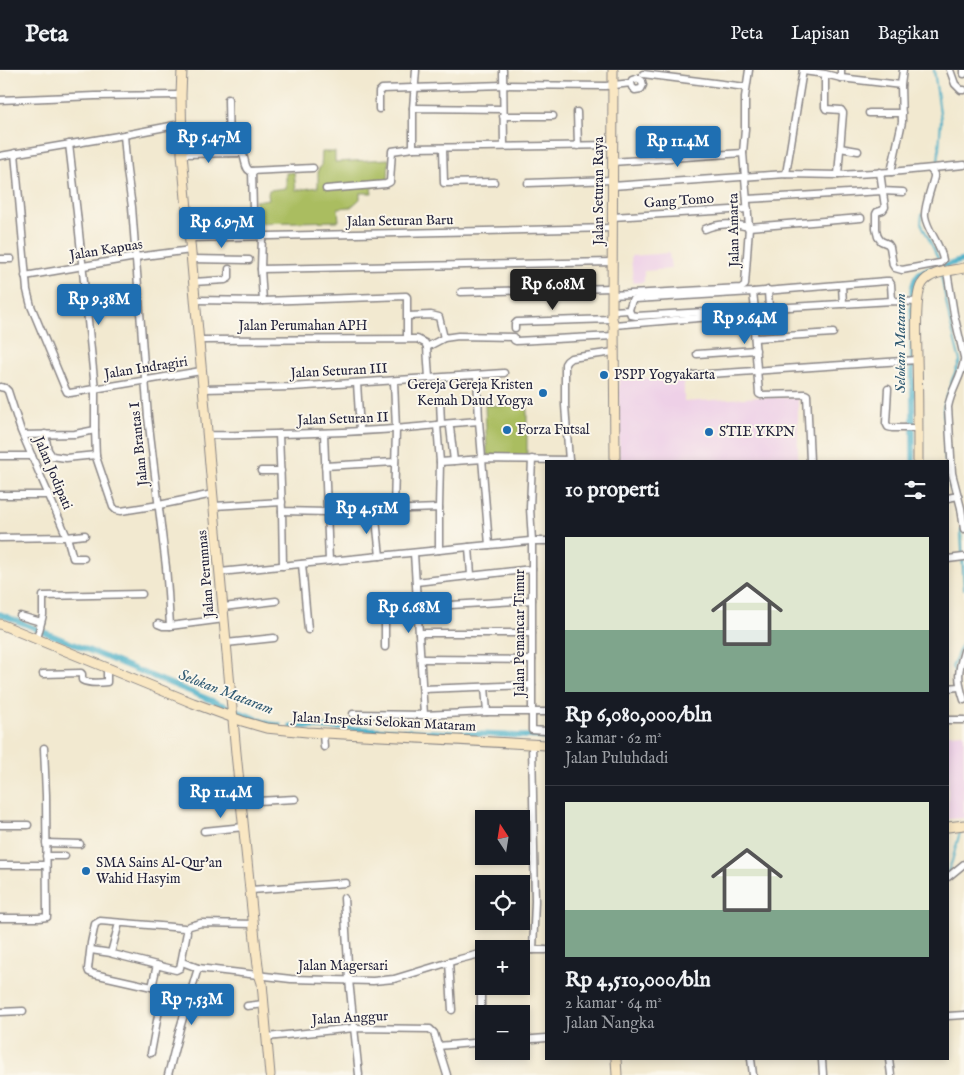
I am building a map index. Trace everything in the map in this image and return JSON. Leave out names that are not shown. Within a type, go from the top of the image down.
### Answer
[{"type":"main road","name":"Jalan Perumnas","points":[[182,70],[182,154],[232,714],[262,983],[270,1075]]},
{"type":"main road","name":"Jalan Seturan Raya","points":[[613,70],[612,292],[615,460]]},
{"type":"main road","points":[[918,460],[913,360],[913,302],[921,284],[938,271],[964,268]]},
{"type":"main road","name":"Jalan Inspeksi Selokan Mataram","points":[[0,624],[38,636],[107,668],[266,728],[323,733],[535,738],[545,743]]},
{"type":"main road","points":[[949,827],[962,825]]},
{"type":"main road","points":[[616,1060],[617,1075]]},
{"type":"street","points":[[413,148],[413,108],[416,70]]},
{"type":"street","points":[[504,70],[504,146]]},
{"type":"street","points":[[684,79],[685,70]]},
{"type":"street","name":"Jalan Amarta","points":[[612,292],[742,288],[745,285],[749,227],[743,153],[746,87],[749,70]]},
{"type":"street","points":[[786,174],[803,70],[841,78],[901,85]]},
{"type":"street","points":[[841,70],[841,78]]},
{"type":"street","points":[[891,172],[902,122],[901,85],[903,70]]},
{"type":"street","points":[[950,70],[955,84],[961,90],[964,90]]},
{"type":"street","points":[[379,109],[380,90],[612,85],[631,83],[632,80],[639,79],[643,75],[667,74],[684,79],[746,87]]},
{"type":"street","points":[[825,74],[825,107],[826,109],[841,110],[844,113],[838,175]]},
{"type":"street","points":[[0,100],[181,95]]},
{"type":"street","points":[[228,99],[229,153]]},
{"type":"street","points":[[413,108],[503,108]]},
{"type":"street","points":[[577,112],[578,146]]},
{"type":"street","points":[[869,113],[902,113]]},
{"type":"street","points":[[504,116],[553,116]]},
{"type":"street","points":[[0,156],[181,124]]},
{"type":"street","name":"Jalan Brantas I","points":[[124,135],[132,207],[151,451],[159,505],[170,626]]},
{"type":"street","points":[[70,144],[95,389],[96,454],[113,507],[121,511],[212,494]]},
{"type":"street","points":[[326,189],[386,184],[390,182],[392,150],[413,148],[612,145]]},
{"type":"street","points":[[443,148],[444,183],[494,182]]},
{"type":"street","points":[[840,148],[858,151]]},
{"type":"street","points":[[182,154],[238,152],[242,153],[247,169],[250,171],[314,168]]},
{"type":"street","name":"Jalan Indragiri","points":[[15,153],[27,290],[31,306],[67,392],[202,371]]},
{"type":"street","points":[[612,162],[743,153]]},
{"type":"street","points":[[528,184],[612,183],[786,174],[838,175],[964,165]]},
{"type":"street","points":[[933,168],[934,177],[925,214],[943,260],[938,271],[954,314],[964,358],[961,371],[949,399],[948,407],[954,497],[963,508],[964,528]]},
{"type":"street","points":[[252,171],[253,210]]},
{"type":"street","points":[[880,172],[885,208],[877,212],[876,229],[881,241],[890,247],[893,265],[895,268],[902,270],[938,271]]},
{"type":"street","points":[[747,200],[882,191],[903,192]]},
{"type":"street","name":"Gang Tomo","points":[[612,217],[748,209]]},
{"type":"street","points":[[705,229],[722,225],[738,224],[749,227],[862,218]]},
{"type":"street","name":"Jalan Seturan Baru","points":[[190,238],[612,228]]},
{"type":"street","points":[[262,236],[261,269],[263,301]]},
{"type":"street","name":"Jalan Kapuas","points":[[25,276],[136,257],[191,254],[248,260]]},
{"type":"street","points":[[0,259],[11,259]]},
{"type":"street","points":[[261,269],[612,262]]},
{"type":"street","points":[[194,282],[225,280],[229,278],[229,269]]},
{"type":"street","points":[[892,301],[891,284],[889,281],[634,299],[630,303],[629,310],[631,315],[636,316],[892,301],[913,302]]},
{"type":"street","points":[[842,285],[843,304]]},
{"type":"street","points":[[768,290],[769,309]]},
{"type":"street","points":[[461,292],[612,292]]},
{"type":"street","points":[[753,292],[755,310]]},
{"type":"street","points":[[195,300],[263,301],[404,296],[407,297],[407,338],[417,339],[425,343],[429,378]]},
{"type":"street","points":[[613,318],[629,310]]},
{"type":"street","points":[[515,328],[517,322],[747,314],[754,318],[758,392],[761,395],[806,395],[810,460]]},
{"type":"street","points":[[408,316],[431,315],[439,317],[444,338]]},
{"type":"street","points":[[755,338],[833,333]]},
{"type":"street","points":[[426,347],[444,338],[458,336],[514,337],[516,341],[614,336]]},
{"type":"street","name":"Jalan Perumahan APH","points":[[199,340],[407,338]]},
{"type":"street","points":[[697,354],[756,350]]},
{"type":"street","points":[[569,460],[565,405],[565,364],[571,358],[614,352]]},
{"type":"street","points":[[694,375],[913,360]]},
{"type":"street","name":"Jalan Seturan III","points":[[203,389],[292,387],[504,373]]},
{"type":"street","points":[[477,375],[489,546]]},
{"type":"street","points":[[394,381],[396,429],[394,509]]},
{"type":"street","points":[[357,383],[360,430]]},
{"type":"street","name":"Jalan Jodipati","points":[[2,387],[8,391],[23,435],[67,537],[73,558],[84,558]]},
{"type":"street","points":[[888,389],[886,423],[888,427],[916,428]]},
{"type":"street","points":[[439,550],[440,400]]},
{"type":"street","name":"Jalan Seturan II","points":[[207,435],[324,433],[396,429],[479,421]]},
{"type":"street","points":[[450,427],[454,461]]},
{"type":"street","points":[[23,435],[75,434],[95,430]]},
{"type":"street","points":[[324,433],[329,561]]},
{"type":"street","points":[[45,434],[48,450],[52,456],[66,458],[96,454]]},
{"type":"street","points":[[279,434],[283,566]]},
{"type":"street","points":[[0,456],[32,456]]},
{"type":"street","name":"Jalan Pemancar Timur","points":[[532,459],[530,508],[533,712],[545,712]]},
{"type":"street","points":[[440,462],[550,460]]},
{"type":"street","points":[[325,466],[395,462]]},
{"type":"street","points":[[261,471],[281,470]]},
{"type":"street","points":[[0,495],[48,495]]},
{"type":"street","points":[[214,506],[282,502]]},
{"type":"street","points":[[282,511],[327,512],[439,508]]},
{"type":"street","points":[[374,510],[380,556]]},
{"type":"street","points":[[0,538],[86,535]]},
{"type":"street","points":[[220,572],[545,541]]},
{"type":"street","points":[[469,547],[471,575]]},
{"type":"street","points":[[414,553],[424,715]]},
{"type":"street","points":[[949,559],[962,558]]},
{"type":"street","points":[[302,564],[308,630]]},
{"type":"street","points":[[416,582],[532,569]]},
{"type":"street","points":[[38,636],[44,596],[142,594]]},
{"type":"street","points":[[385,647],[386,612],[390,610],[532,600]]},
{"type":"street","points":[[223,607],[276,601]]},
{"type":"street","points":[[20,616],[41,624]]},
{"type":"street","points":[[158,624],[170,626],[224,619]]},
{"type":"street","points":[[419,633],[532,633]]},
{"type":"street","points":[[226,643],[274,638]]},
{"type":"street","points":[[964,650],[958,672],[964,700]]},
{"type":"street","points":[[421,659],[532,660]]},
{"type":"street","points":[[44,674],[81,673],[82,680],[98,683],[107,682],[107,668]]},
{"type":"street","points":[[423,689],[532,685]]},
{"type":"street","points":[[485,687],[487,712]]},
{"type":"street","points":[[949,688],[960,687]]},
{"type":"street","points":[[353,714],[424,715],[533,712],[532,730],[535,738],[535,900],[533,950],[545,950]]},
{"type":"street","points":[[949,720],[964,720]]},
{"type":"street","points":[[535,738],[545,731]]},
{"type":"street","points":[[323,733],[324,747]]},
{"type":"street","points":[[0,918],[47,917],[44,748]]},
{"type":"street","points":[[241,802],[295,799]]},
{"type":"street","points":[[0,825],[28,825]]},
{"type":"street","points":[[204,831],[244,827]]},
{"type":"street","points":[[46,843],[80,844]]},
{"type":"street","points":[[46,856],[65,856]]},
{"type":"street","points":[[949,876],[964,864]]},
{"type":"street","points":[[0,865],[46,865]]},
{"type":"street","points":[[251,890],[346,883]]},
{"type":"street","points":[[344,898],[349,980],[359,1075]]},
{"type":"street","points":[[151,1053],[161,999],[160,991],[152,987],[90,972],[88,969],[96,923],[107,921],[184,928],[186,930]]},
{"type":"street","points":[[111,954],[119,923]]},
{"type":"street","points":[[186,930],[190,926],[201,924],[254,924]]},
{"type":"street","points":[[91,950],[176,970],[180,968],[182,962],[186,930]]},
{"type":"street","name":"Jalan Magersari","points":[[182,962],[198,968],[290,979],[373,980],[394,979],[475,956]]},
{"type":"street","points":[[449,962],[452,1010]]},
{"type":"street","points":[[152,987],[157,966]]},
{"type":"street","points":[[168,1075],[198,968]]},
{"type":"street","points":[[247,1006],[264,1004]]},
{"type":"street","points":[[0,1012],[23,1011]]},
{"type":"street","points":[[949,1016],[964,1015]]},
{"type":"street","name":"Jalan Anggur","points":[[267,1037],[354,1028],[430,1029],[433,1031],[438,1046]]},
{"type":"street","points":[[530,1039],[545,1038]]},
{"type":"street","points":[[447,1075],[438,1046],[475,1043]]},
{"type":"street","points":[[752,1060],[753,1075]]},
{"type":"street","points":[[822,1060],[823,1075]]},
{"type":"street","points":[[889,1060],[891,1075]]},
{"type":"shaded area","points":[[669,253],[671,269],[644,271],[644,282],[633,283],[631,256]]},
{"type":"shaded area","name":"STIE YKPN","points":[[619,378],[684,379],[684,402],[760,397],[798,398],[798,460],[619,460]]},
{"type":"shaded area","points":[[964,733],[964,818],[949,819],[949,734]]},
{"type":"green space","points":[[322,152],[335,152],[335,162],[389,159],[388,181],[371,188],[372,193],[360,193],[360,199],[351,207],[338,208],[339,221],[257,223],[255,201],[269,199],[269,190],[286,188],[286,173],[294,172],[296,190],[318,187],[318,169],[321,167]]},
{"type":"green space","name":"Forza Futsal","points":[[485,405],[527,406],[527,456],[487,455]]},
{"type":"waterway","points":[[934,70],[941,120],[938,165]]},
{"type":"waterway","points":[[922,214],[921,223],[939,260]]},
{"type":"waterway","name":"Selokan Mataram","points":[[913,460],[912,290],[916,278],[921,272],[964,260]]},
{"type":"waterway","points":[[941,275],[960,361],[943,408],[945,460]]},
{"type":"waterway","points":[[949,482],[953,495]]},
{"type":"waterway","points":[[955,500],[958,512]]},
{"type":"waterway","points":[[961,529],[964,589]]},
{"type":"waterway","name":"Selokan Mataram","points":[[0,614],[269,724],[279,725]]},
{"type":"waterway","points":[[957,676],[952,667],[964,639]]},
{"type":"waterway","name":"Selokan Mataram","points":[[291,726],[545,737]]},
{"type":"waterway","points":[[949,869],[960,832]]},
{"type":"place","name":"PSPP Yogyakarta","points":[[604,375]]},
{"type":"place","name":"Gereja Gereja Kristen Kemah Daud Yogya","points":[[543,393]]},
{"type":"place","name":"Forza Futsal","points":[[507,430]]},
{"type":"place","name":"STIE YKPN","points":[[709,432]]},
{"type":"place","name":"SMA Sains Al-Qur'an Wahid Hasyim","points":[[86,871]]}]
